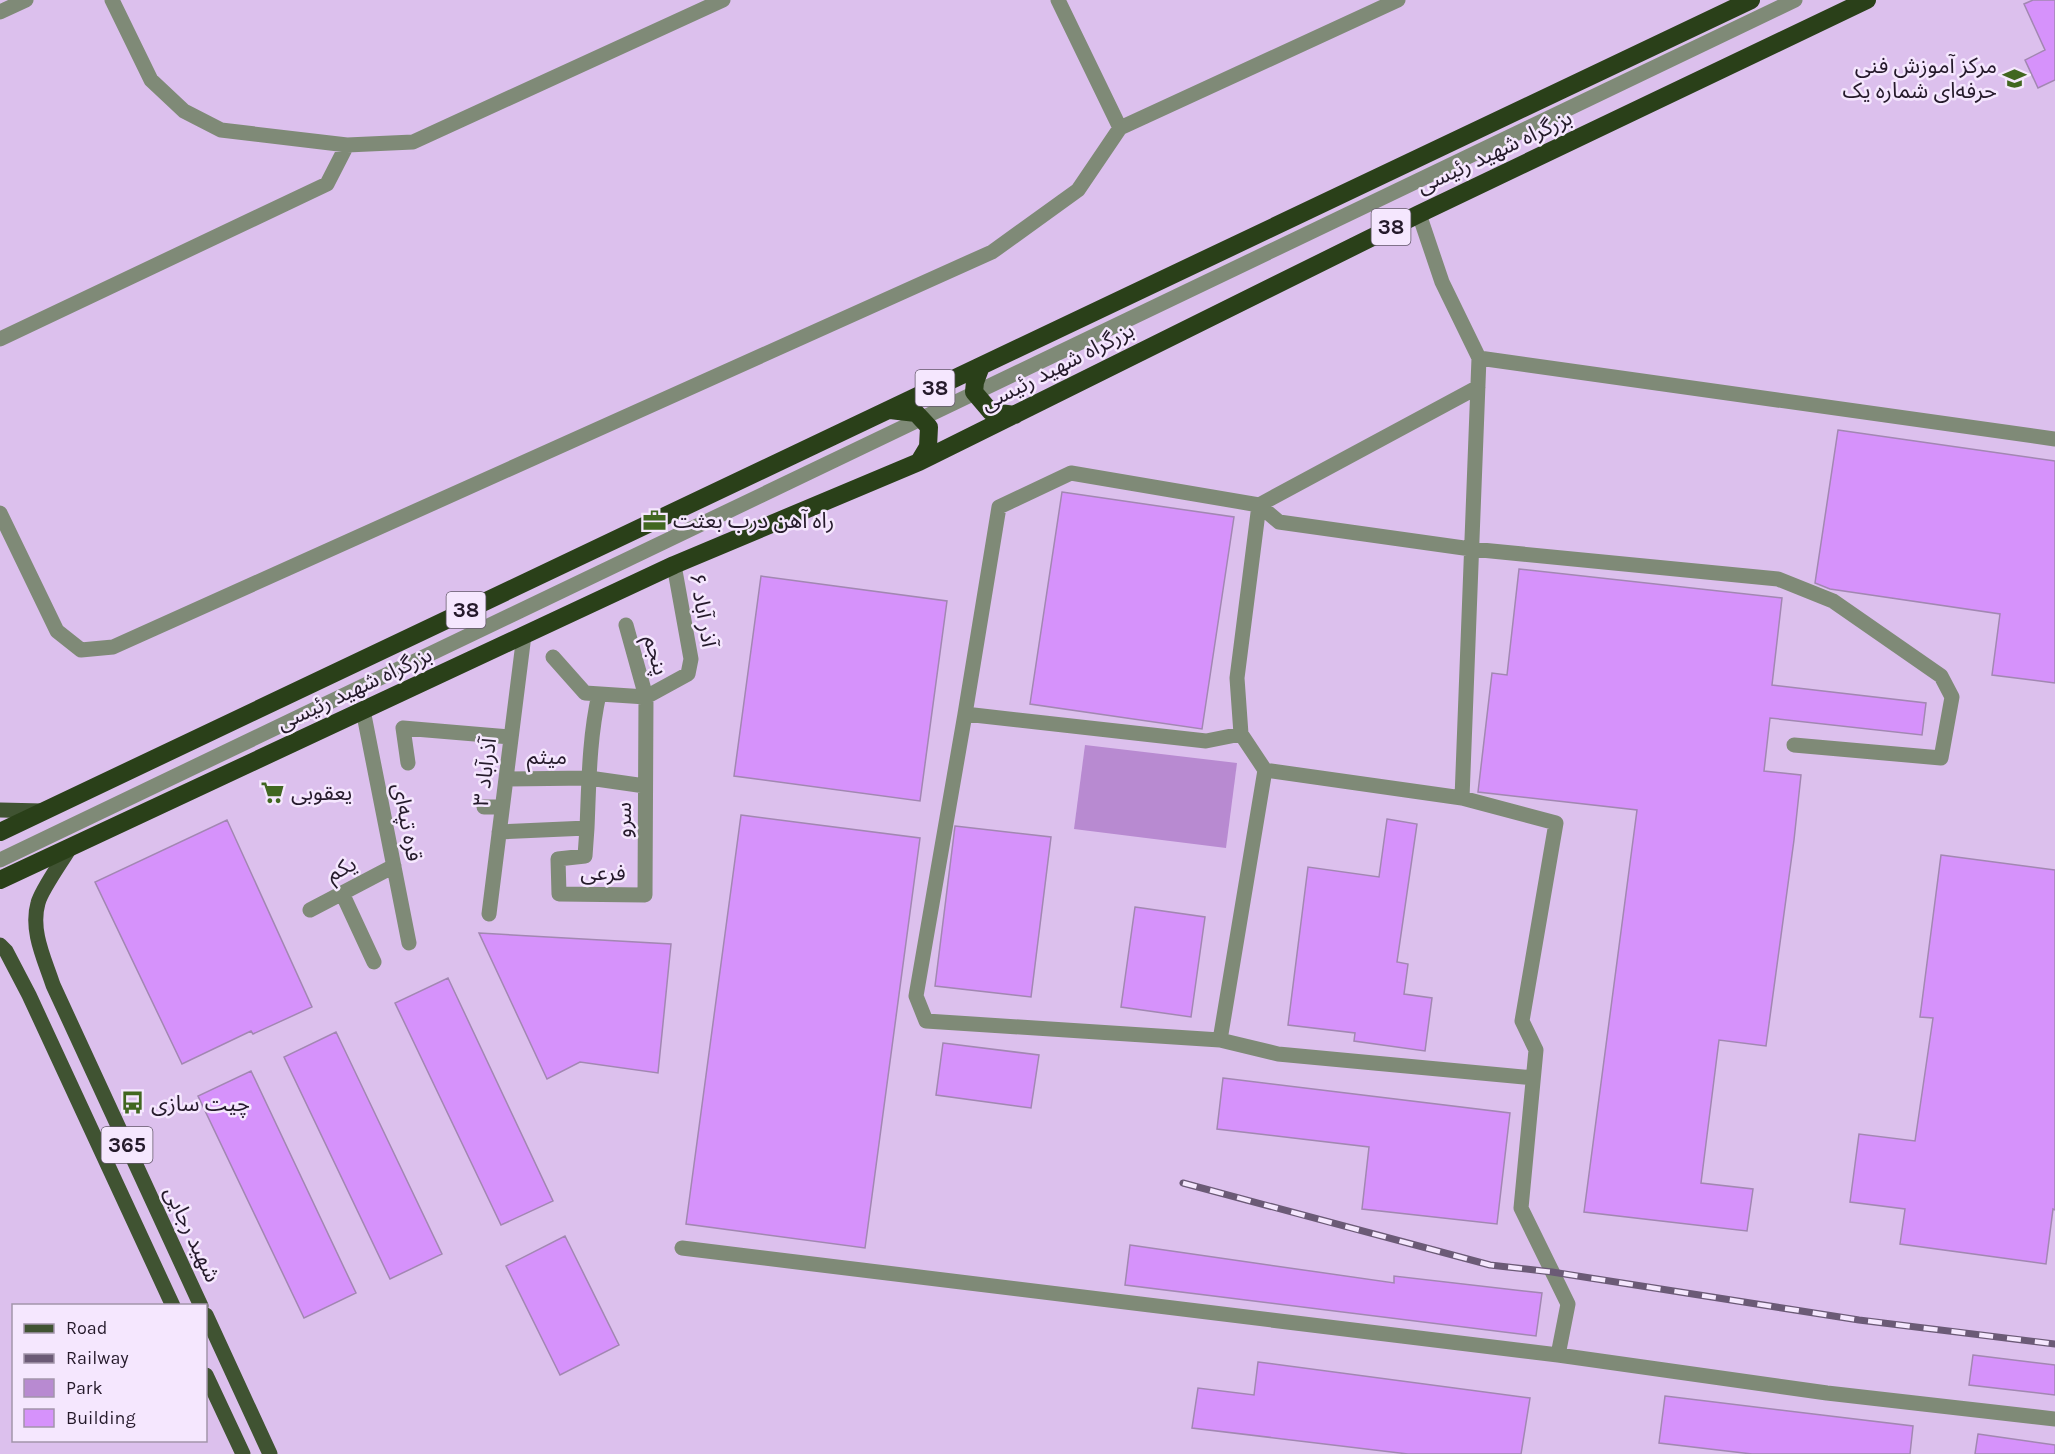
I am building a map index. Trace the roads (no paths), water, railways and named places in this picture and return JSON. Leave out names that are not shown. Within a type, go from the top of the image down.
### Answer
[{"type":"highway","name":"بزرگراه شهید رئیسی","points":[[0,832],[1750,0]]},
{"type":"highway","name":"بزرگراه شهید رئیسی","points":[[0,880],[674,565],[919,462],[1419,214],[1867,0]]},
{"type":"highway","points":[[981,366],[974,392],[991,412],[1015,414]]},
{"type":"highway","points":[[890,410],[916,413],[929,427],[928,447],[919,462]]},
{"type":"main road","points":[[0,810],[43,811]]},
{"type":"main road","name":"شهید رجایی","points":[[71,846],[38,902],[37,936],[53,986],[201,1304]]},
{"type":"main road","name":"365","points":[[0,945],[6,951],[28,995],[173,1304]]},
{"type":"main road","name":"شهید رجایی","points":[[207,1317],[270,1454]]},
{"type":"main road","points":[[207,1377],[243,1454]]},
{"type":"street","points":[[0,12],[26,0]]},
{"type":"street","points":[[111,0],[151,80],[184,111],[221,130],[347,145],[413,142],[723,0]]},
{"type":"street","points":[[1058,0],[1120,128]]},
{"type":"street","points":[[0,513],[57,631],[81,650],[113,647],[992,252],[1078,190],[1120,128],[1398,0]]},
{"type":"street","points":[[0,860],[1795,0]]},
{"type":"street","points":[[0,339],[327,184],[347,145]]},
{"type":"street","points":[[1419,214],[1442,282],[1479,358],[1462,798]]},
{"type":"street","points":[[1479,358],[2055,439]]},
{"type":"street","points":[[1259,506],[1478,387]]},
{"type":"street","points":[[1533,1078],[1278,1054],[1220,1040],[926,1021],[916,996],[999,507],[1071,473],[1259,506],[1279,522],[1471,549],[1778,579],[1833,602],[1941,676],[1952,697],[1941,758],[1794,745]]},
{"type":"street","points":[[1220,1040],[1265,770],[1241,734],[1237,678],[1259,506]]},
{"type":"street","name":"آذر آباد ۶","points":[[646,697],[688,674],[692,659],[674,565]]},
{"type":"street","name":"پنجم","points":[[626,625],[646,697]]},
{"type":"street","name":"۳ آذرآباد","points":[[489,914],[524,635]]},
{"type":"street","points":[[553,657],[585,693],[646,697]]},
{"type":"street","points":[[587,828],[592,725],[599,694]]},
{"type":"street","name":"سرو","points":[[645,895],[646,697]]},
{"type":"street","name":"قره تپه‌ای","points":[[363,710],[409,943]]},
{"type":"street","points":[[965,714],[1206,741],[1241,734]]},
{"type":"street","points":[[408,763],[403,728],[511,737]]},
{"type":"street","points":[[1265,770],[1462,798],[1556,823],[1522,1021],[1536,1050],[1521,1208],[1568,1304],[1558,1355]]},
{"type":"street","name":"میثم","points":[[506,779],[589,778],[645,786]]},
{"type":"street","points":[[484,807],[502,807]]},
{"type":"street","name":"فرعی","points":[[500,832],[587,828],[585,856],[558,859],[559,894],[645,895]]},
{"type":"street","name":"یکم","points":[[310,910],[394,867]]},
{"type":"street","points":[[342,893],[374,962]]},
{"type":"street","points":[[682,1248],[1558,1355],[1827,1394],[2055,1419]]},
{"type":"railway","points":[[1183,1183],[1490,1265],[1552,1272],[1859,1320],[2055,1344]]},
{"type":"place","name":"مرکز آموزش فنی حرفه‌ای شماره یک","points":[[2015,78]]},
{"type":"place","name":"راه آهن درب بعثت","points":[[655,520]]},
{"type":"place","name":"یعقوبی","points":[[273,792]]},
{"type":"place","name":"چیت سازی","points":[[133,1103]]}]
